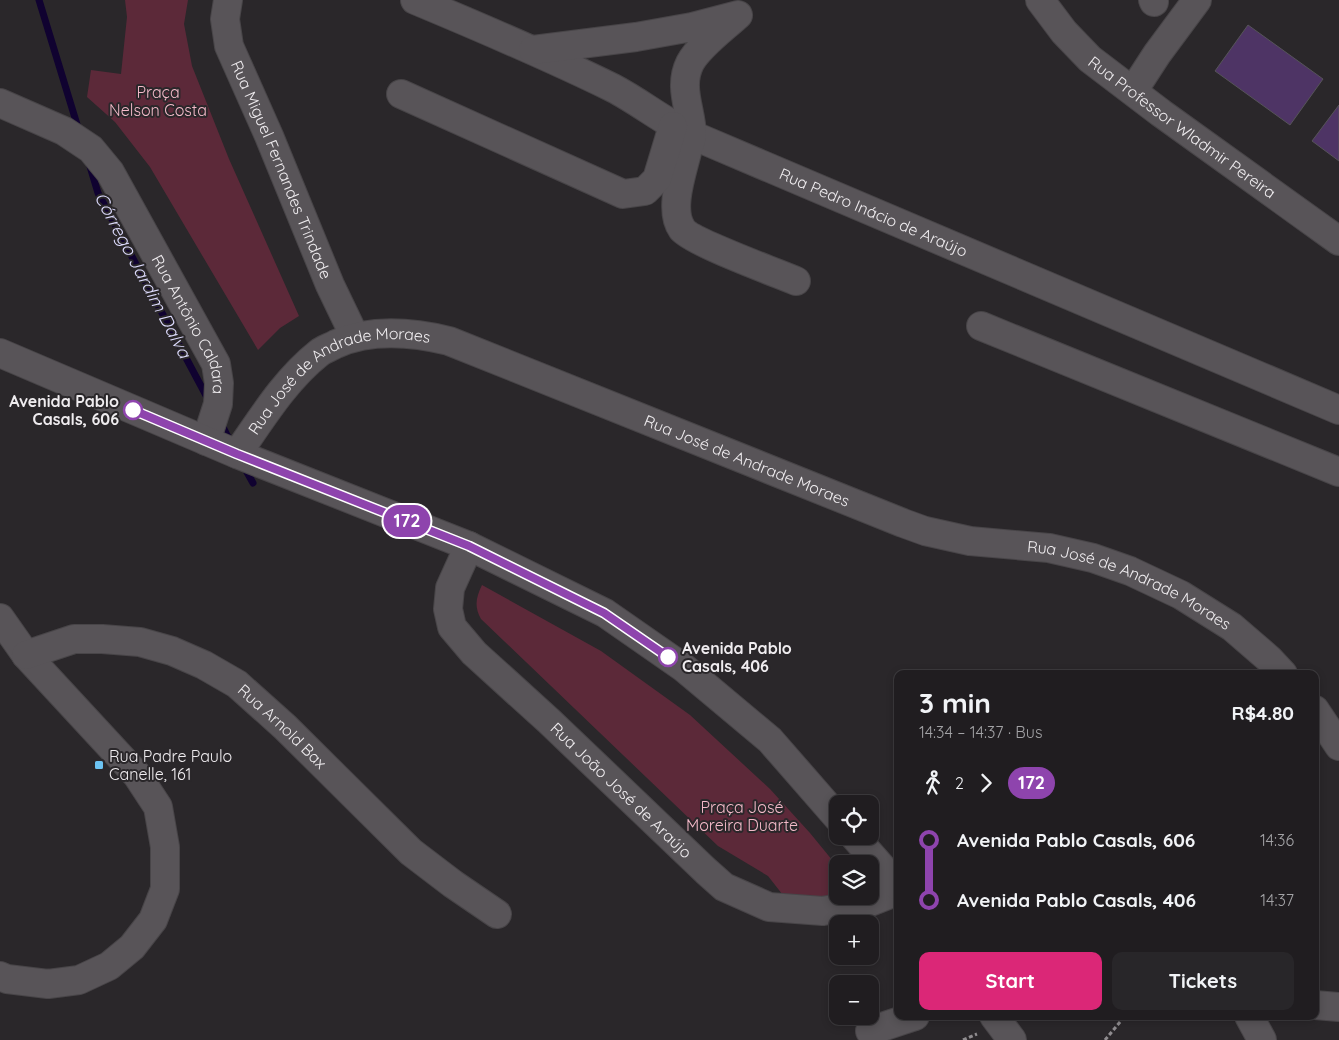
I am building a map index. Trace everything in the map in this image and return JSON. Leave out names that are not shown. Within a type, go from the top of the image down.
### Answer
[{"type":"street","name":"Rua Miguel Fernandes Trindade","points":[[228,0],[225,19],[229,46],[269,136],[330,285],[355,337]]},
{"type":"street","name":"Rua Pedro Inácio de Araújo","points":[[415,0],[533,50],[616,90],[682,130],[1339,410]]},
{"type":"street","name":"Rua Professor Wladmir Pereira","points":[[1040,0],[1064,32],[1090,59],[1161,114],[1339,241]]},
{"type":"street","points":[[1133,91],[1157,54],[1198,0]]},
{"type":"street","points":[[533,50],[636,37],[692,27],[747,7]]},
{"type":"street","points":[[747,7],[696,54],[685,75],[676,202],[677,215],[682,230],[701,242],[796,280]]},
{"type":"street","points":[[401,94],[623,194],[645,191],[657,179],[682,130]]},
{"type":"street","name":"Rua Antônio Caldara","points":[[0,103],[64,132],[91,150],[110,172],[216,364],[219,383],[218,404],[206,441]]},
{"type":"street","points":[[982,326],[1339,472]]},
{"type":"street","name":"Rua José de Andrade Moraes","points":[[237,454],[280,392],[320,351],[355,337],[395,332],[424,335],[450,341],[903,524],[970,541],[1049,548],[1093,558],[1130,571],[1181,595],[1232,627],[1279,670]]},
{"type":"street","points":[[0,353],[237,454],[469,546],[604,613],[684,668],[770,740],[829,808]]},
{"type":"street","name":"Rua João José de Araújo","points":[[469,546],[450,588],[448,608],[452,627],[474,653],[549,721],[706,872],[724,887],[769,907],[823,911],[870,902],[894,893]]},
{"type":"street","points":[[0,618],[26,654],[137,775],[158,807],[165,847],[165,889],[154,920],[132,946],[109,966],[78,980],[48,984],[7,979],[0,976]]},
{"type":"street","name":"Rua Arnold Bax","points":[[26,654],[74,639],[102,639],[140,642],[204,664],[237,684],[285,727],[411,852],[497,914]]},
{"type":"street","points":[[1319,716],[1339,746]]},
{"type":"street","points":[[862,845],[894,881]]},
{"type":"street","points":[[1319,1006],[1339,1007]]},
{"type":"street","points":[[870,1031],[903,1020]]},
{"type":"street","points":[[997,1020],[1012,1040]]},
{"type":"street","points":[[1252,1020],[1262,1040]]},
{"type":"path","points":[[1105,1040],[1121,1020]]},
{"type":"green space","name":"Praça Nelson Costa","points":[[125,0],[188,0],[184,24],[192,66],[229,159],[299,316],[280,328],[258,350],[150,167],[115,122],[87,97],[91,70],[121,74],[127,17]]},
{"type":"green space","name":"Praça José Moreira Duarte","points":[[482,585],[601,651],[690,715],[770,789],[829,856],[829,897],[786,899],[768,876],[718,846],[481,619],[477,610],[478,594]]},
{"type":"building","points":[[1248,25],[1323,79],[1290,125],[1215,71]]},
{"type":"building","points":[[1339,105],[1339,161],[1312,141]]},
{"type":"waterway","name":"Córrego Jardim Dalva","points":[[39,0],[79,131]]},
{"type":"waterway","name":"Córrego Jardim Dalva","points":[[89,163],[98,193],[209,401]]},
{"type":"waterway","name":"Córrego Jardim Dalva","points":[[220,421],[231,443]]},
{"type":"waterway","name":"Córrego Jardim Dalva","points":[[243,465],[253,483]]},
{"type":"bus line","name":"172","points":[[133,410],[237,454],[469,546],[604,613],[668,657]]},
{"type":"place","name":"Avenida Pablo Casals, 606","points":[[133,410]]},
{"type":"place","name":"Avenida Pablo Casals, 406","points":[[668,657]]},
{"type":"place","name":"Rua Padre Paulo Canelle, 161","points":[[99,765]]}]
